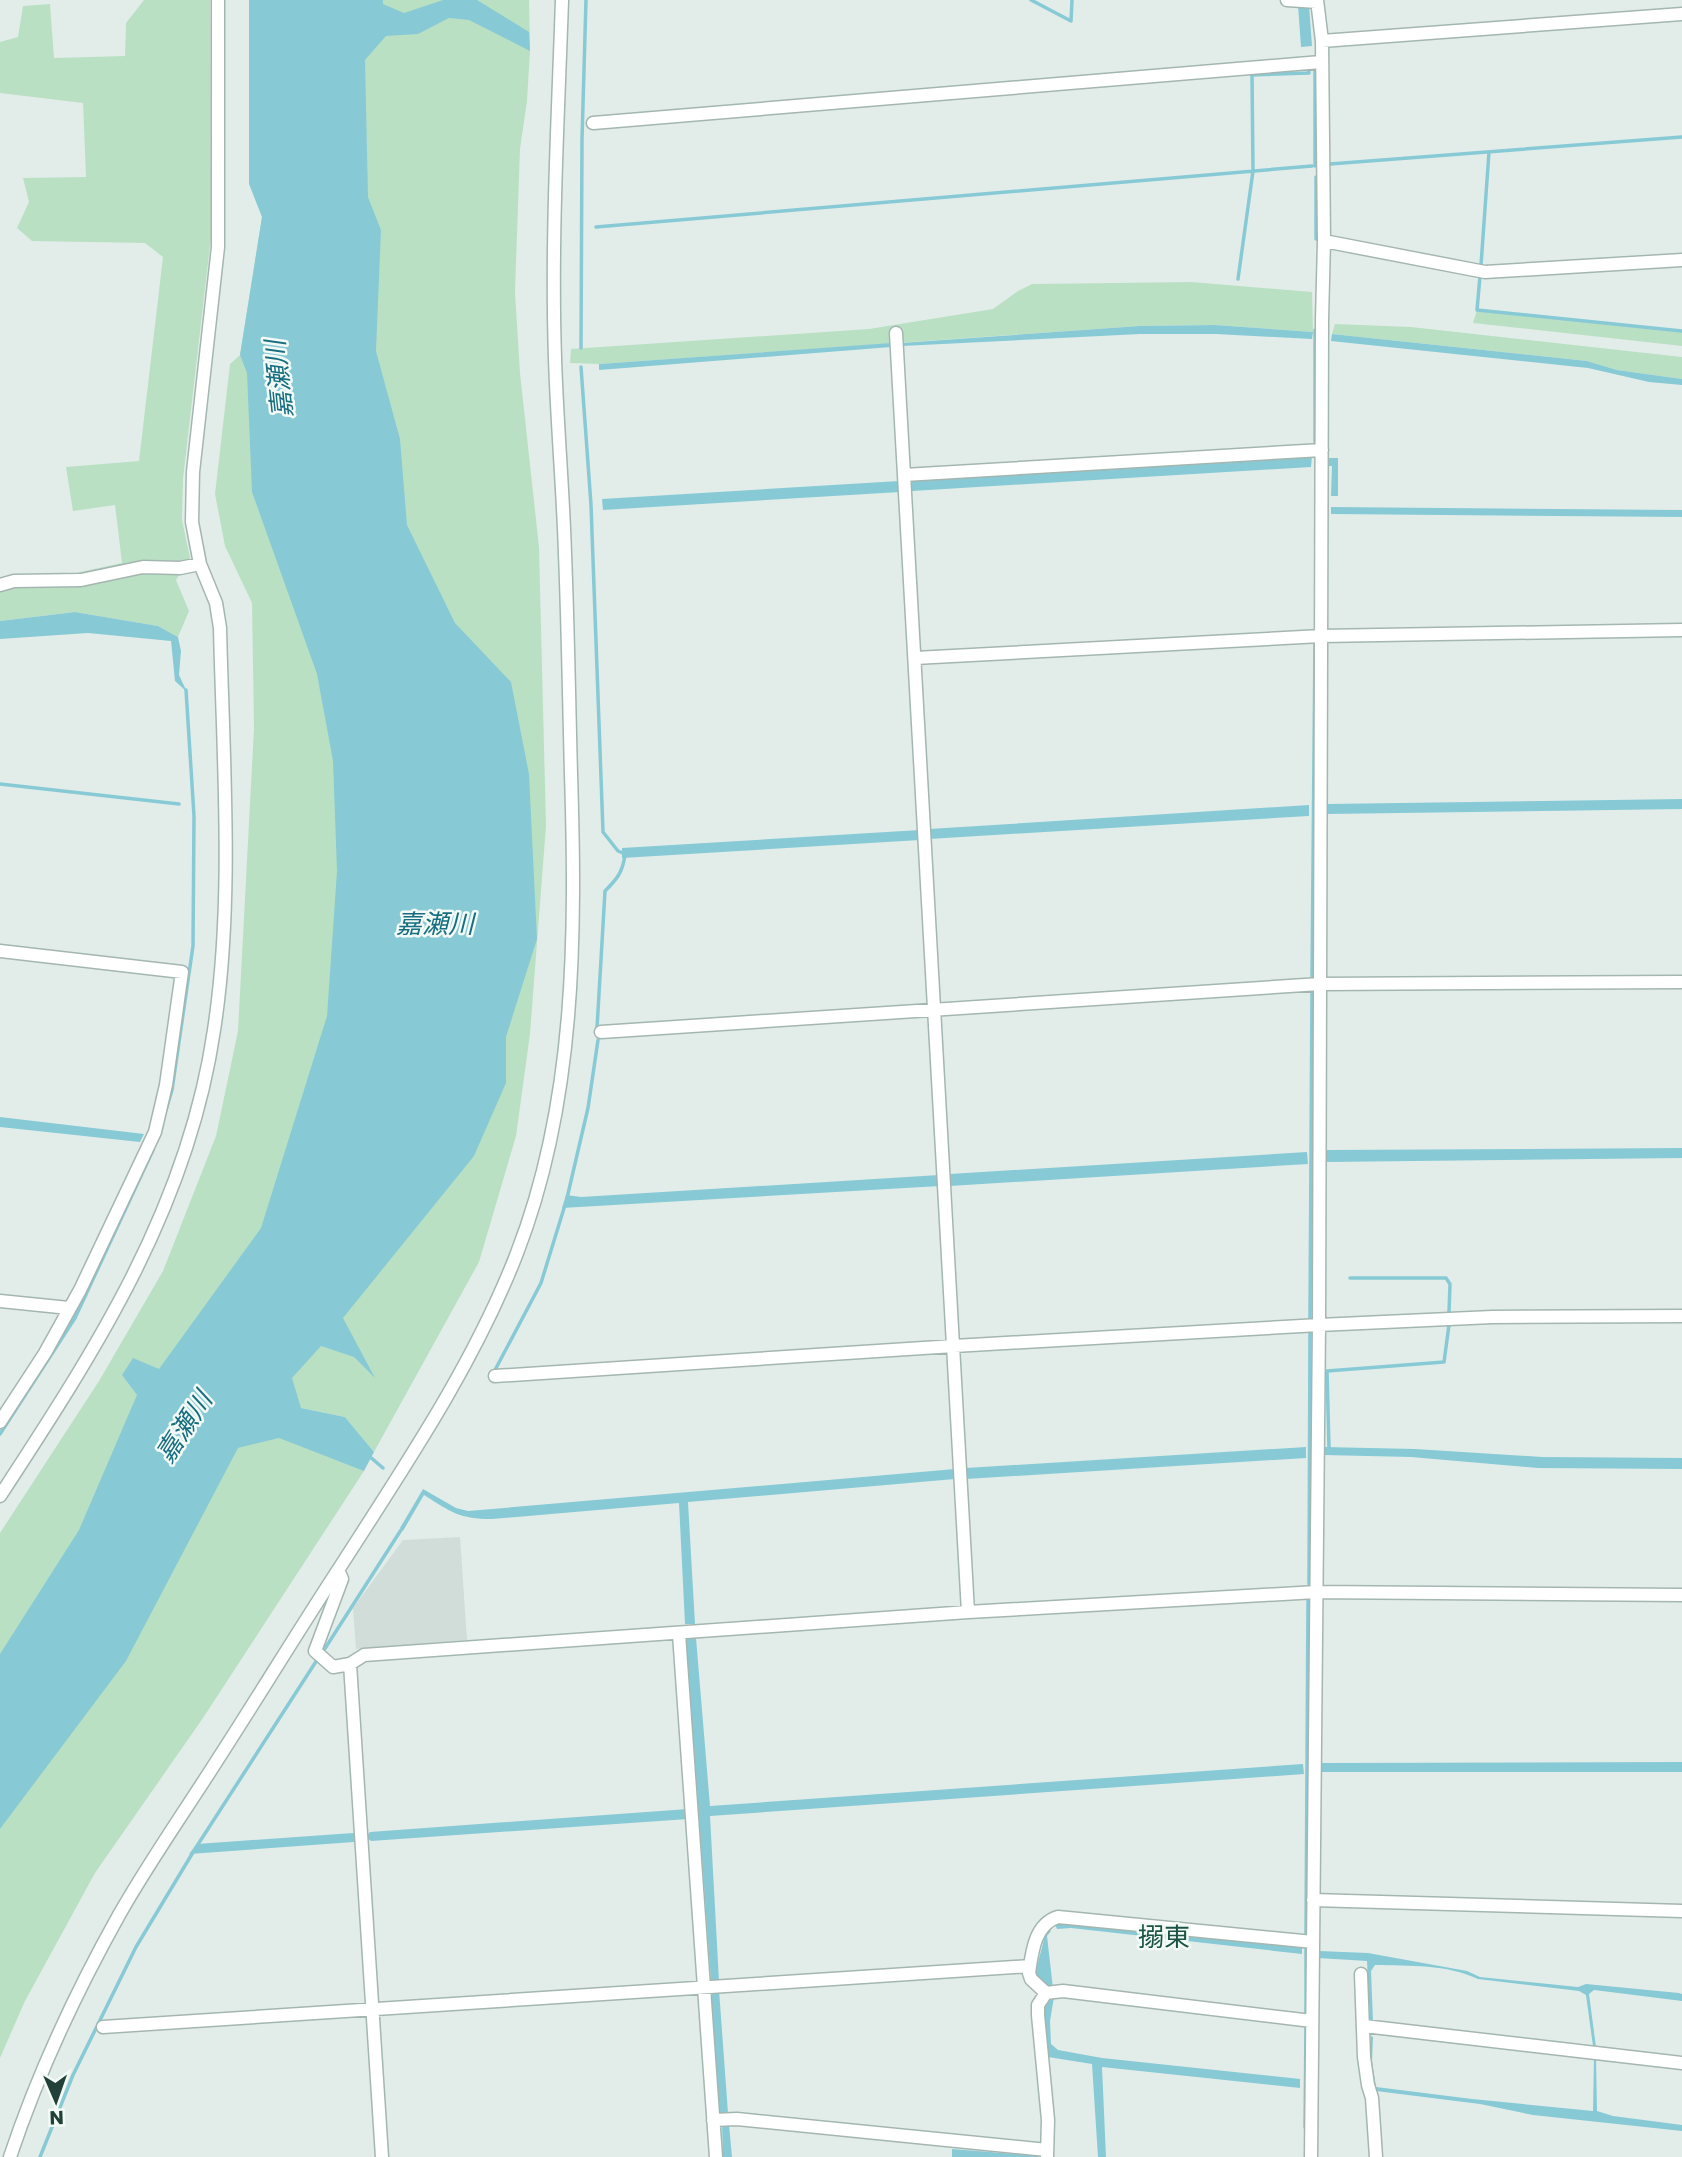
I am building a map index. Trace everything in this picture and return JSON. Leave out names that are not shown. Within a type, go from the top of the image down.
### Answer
[{"type":"street","points":[[0,1496],[108,1326],[162,1214],[187,1145],[203,1085],[217,1006],[225,891],[220,628],[216,603],[200,564],[192,522],[193,472],[218,247],[218,0]]},
{"type":"street","points":[[10,2157],[64,2022],[121,1911],[422,1440],[455,1381],[501,1293],[534,1203],[551,1141],[561,1087],[570,988],[572,857],[565,551],[553,269],[562,0]]},
{"type":"street","points":[[1287,0],[1317,1],[1322,41],[1324,241],[1319,1325],[1311,2157]]},
{"type":"street","points":[[1322,41],[1682,14]]},
{"type":"street","points":[[593,123],[1321,62]]},
{"type":"street","points":[[1324,241],[1485,272],[1682,260]]},
{"type":"street","points":[[895,333],[968,1612]]},
{"type":"street","points":[[904,475],[1322,450]]},
{"type":"street","points":[[0,585],[14,581],[81,580],[143,567],[180,568],[200,564]]},
{"type":"street","points":[[915,658],[1321,636],[1682,630]]},
{"type":"street","points":[[0,951],[182,972],[166,1085],[155,1132],[80,1290],[45,1353],[0,1422]]},
{"type":"street","points":[[601,1032],[1320,984],[1682,982]]},
{"type":"street","points":[[0,1301],[69,1308]]},
{"type":"street","points":[[495,1376],[1319,1325],[1492,1317],[1682,1316]]},
{"type":"street","points":[[338,1570],[342,1579],[315,1651],[333,1667],[350,1664],[364,1655],[968,1612],[1315,1592],[1682,1595]]},
{"type":"street","points":[[679,1633],[716,2157]]},
{"type":"street","points":[[350,1664],[382,2157]]},
{"type":"street","points":[[1313,1900],[1682,1911]]},
{"type":"street","points":[[1312,1942],[1058,1917],[1048,1920],[1041,1927],[1030,1966],[1031,1979],[1046,1993],[1063,1992],[1312,2021]]},
{"type":"street","points":[[103,2027],[1030,1966]]},
{"type":"street","points":[[1362,1974],[1364,2057],[1372,2098],[1376,2157]]},
{"type":"street","points":[[713,2120],[737,2119],[1047,2153],[1048,2120],[1038,2015],[1038,2005],[1046,1993]]},
{"type":"street","points":[[1364,2026],[1682,2063]]},
{"type":"shaded area","points":[[460,1537],[467,1640],[356,1649],[353,1608],[403,1540]]},
{"type":"green space","points":[[144,0],[210,0],[211,237],[183,479],[182,520],[190,558],[176,580],[189,611],[178,637],[158,626],[75,612],[0,621],[0,592],[15,586],[20,576],[76,573],[122,563],[115,505],[73,511],[66,467],[139,461],[163,257],[145,243],[32,241],[17,228],[29,202],[23,178],[86,177],[83,103],[0,93],[0,42],[18,37],[23,6],[50,4],[54,58],[125,56],[126,23]]},
{"type":"green space","points":[[349,0],[529,0],[530,51],[520,149],[515,292],[520,373],[539,547],[546,826],[530,1034],[516,1136],[479,1262],[374,1452],[345,1417],[301,1408],[276,1380],[329,1316],[372,524]]},
{"type":"green space","points":[[262,217],[436,952],[155,1401],[0,1681],[0,1533],[99,1381],[163,1271],[216,1136],[238,1031],[254,728],[252,603],[225,546],[215,494],[230,364],[240,355]]},
{"type":"green space","points":[[1191,282],[1312,292],[1313,332],[1215,325],[1139,326],[599,364],[570,363],[571,349],[869,329],[993,309],[1032,284]]},
{"type":"green space","points":[[1477,310],[1682,331],[1682,346],[1473,323]]},
{"type":"green space","points":[[1335,324],[1411,327],[1682,357],[1682,379],[1617,370],[1587,361],[1332,334]]},
{"type":"green space","points":[[273,1428],[346,1455],[364,1471],[203,1718],[95,1873],[25,2001],[0,2058],[0,1812],[237,1429]]},
{"type":"water","name":"嘉瀬川","points":[[249,0],[383,0],[383,4],[404,13],[443,0],[477,0],[529,32],[530,51],[469,20],[449,18],[418,34],[386,36],[365,60],[368,197],[381,230],[376,351],[400,439],[407,525],[455,623],[511,682],[529,774],[537,939],[506,1037],[506,1083],[474,1156],[343,1318],[375,1378],[354,1357],[321,1346],[292,1378],[301,1408],[345,1417],[374,1452],[364,1471],[279,1438],[238,1448],[126,1661],[0,1829],[0,1654],[79,1530],[137,1395],[122,1375],[133,1358],[159,1369],[261,1228],[327,1016],[337,871],[333,761],[317,674],[252,492],[247,373],[240,355],[262,217],[249,184]]},
{"type":"water","points":[[1298,5],[1309,5],[1312,46],[1301,47]]},
{"type":"water","points":[[1215,325],[1313,332],[1312,339],[1216,334],[1140,334],[902,346],[901,343],[1139,326]]},
{"type":"water","points":[[1332,334],[1587,361],[1617,370],[1682,379],[1682,385],[1649,382],[1588,368],[1331,341]]},
{"type":"water","points":[[891,343],[891,347],[599,370],[599,364]]},
{"type":"water","points":[[1312,456],[1311,467],[912,491],[911,480]]},
{"type":"water","points":[[1328,458],[1338,458],[1338,496],[1331,496],[1332,466],[1328,466]]},
{"type":"water","points":[[899,481],[900,492],[603,510],[602,499]]},
{"type":"water","points":[[1331,507],[1682,510],[1682,517],[1331,514]]},
{"type":"water","points":[[75,612],[158,626],[178,637],[181,651],[179,675],[187,692],[175,681],[171,641],[88,633],[0,639],[0,621]]},
{"type":"water","points":[[1682,799],[1682,809],[1327,814],[1328,804]]},
{"type":"water","points":[[1309,805],[1309,816],[929,839],[929,829]]},
{"type":"water","points":[[920,830],[920,840],[622,858],[622,848]]},
{"type":"water","points":[[0,1117],[144,1134],[140,1142],[0,1127]]},
{"type":"water","points":[[1682,1148],[1682,1158],[1327,1162],[1327,1150]]},
{"type":"water","points":[[1307,1152],[1308,1164],[950,1186],[950,1174]]},
{"type":"water","points":[[939,1175],[940,1186],[562,1208],[566,1195],[581,1197]]},
{"type":"water","points":[[1306,1447],[1306,1458],[966,1479],[966,1468]]},
{"type":"water","points":[[1324,1447],[1415,1449],[1542,1457],[1682,1458],[1682,1469],[1538,1468],[1411,1457],[1324,1455]]},
{"type":"water","points":[[955,1469],[955,1479],[688,1502],[695,1624],[685,1624],[679,1503],[481,1519],[456,1513],[424,1495],[403,1531],[400,1528],[423,1489],[456,1508],[468,1511]]},
{"type":"water","points":[[686,1638],[696,1638],[710,1806],[1303,1764],[1304,1774],[710,1816],[719,1981],[711,1981]]},
{"type":"water","points":[[1682,1762],[1682,1772],[1321,1772],[1321,1763]]},
{"type":"water","points":[[688,1809],[688,1819],[371,1841],[366,1837],[370,1832]]},
{"type":"water","points":[[353,1833],[358,1837],[354,1842],[189,1854],[197,1844]]},
{"type":"water","points":[[1063,1920],[1302,1947],[1302,1954],[1071,1928],[1057,1929],[1055,1924]]},
{"type":"water","points":[[1047,1928],[1051,1931],[1047,1936],[1054,1997],[1050,2021],[1051,2044],[1058,2050],[1102,2058],[1300,2079],[1300,2088],[1102,2067],[1106,2157],[1098,2157],[1092,2064],[1048,2057],[1043,2004],[1047,1988],[1035,1974]]},
{"type":"water","points":[[1319,1951],[1368,1953],[1467,1971],[1480,1977],[1578,1987],[1586,1984],[1679,1993],[1682,1994],[1682,2001],[1594,1990],[1589,1994],[1596,2047],[1593,2046],[1586,1995],[1579,1991],[1478,1979],[1441,1968],[1375,1965],[1371,1971],[1373,2021],[1370,2021],[1367,1961],[1318,1958]]},
{"type":"water","points":[[711,1990],[719,1990],[728,2113],[720,2114]]},
{"type":"water","points":[[1371,2036],[1376,2087],[1593,2111],[1596,2057],[1597,2111],[1613,2116],[1682,2125],[1682,2131],[1533,2115],[1480,2104],[1376,2091],[1371,2071]]},
{"type":"water","points":[[722,2124],[729,2124],[732,2157],[723,2157]]},
{"type":"water","points":[[952,2149],[1055,2157],[952,2157]]},
{"type":"waterway","points":[[581,348],[586,0]]},
{"type":"waterway","points":[[1031,0],[1071,21],[1072,0]]},
{"type":"waterway","points":[[1238,279],[1253,171],[1252,75],[1309,73],[1308,68]]},
{"type":"waterway","points":[[1315,69],[1315,166]]},
{"type":"waterway","points":[[1330,164],[1682,137]]},
{"type":"waterway","points":[[1481,265],[1489,152]]},
{"type":"waterway","points":[[596,227],[1312,166]]},
{"type":"waterway","points":[[1316,177],[1316,239]]},
{"type":"waterway","points":[[1480,276],[1477,310],[1682,331]]},
{"type":"waterway","points":[[1315,330],[1315,442]]},
{"type":"waterway","points":[[581,367],[591,505],[603,832],[618,851],[625,854],[619,875],[605,891],[597,1028]]},
{"type":"waterway","points":[[1312,980],[1315,641]]},
{"type":"waterway","points":[[166,1110],[172,1090],[193,946],[194,816],[186,690]]},
{"type":"waterway","points":[[0,784],[179,804]]},
{"type":"waterway","points":[[1310,1318],[1312,988]]},
{"type":"waterway","points":[[567,1198],[588,1108],[598,1040]]},
{"type":"waterway","points":[[0,1434],[75,1318],[153,1150]]},
{"type":"waterway","points":[[495,1370],[541,1283],[565,1205]]},
{"type":"waterway","points":[[1350,1278],[1446,1278],[1450,1284],[1449,1312]]},
{"type":"waterway","points":[[1329,1448],[1327,1371],[1444,1362],[1449,1325]]},
{"type":"waterway","points":[[1309,1584],[1310,1328]]},
{"type":"waterway","points":[[369,1456],[383,1468]]},
{"type":"waterway","points":[[324,1650],[401,1530]]},
{"type":"waterway","points":[[1306,1934],[1308,1597]]},
{"type":"waterway","points":[[40,2157],[73,2075],[136,1947],[195,1849],[317,1660]]},
{"type":"waterway","points":[[1306,1946],[1306,2014]]},
{"type":"waterway","points":[[1305,2127],[1306,2025]]},
{"type":"district","name":"搦東","points":[[1164,1937]]}]
